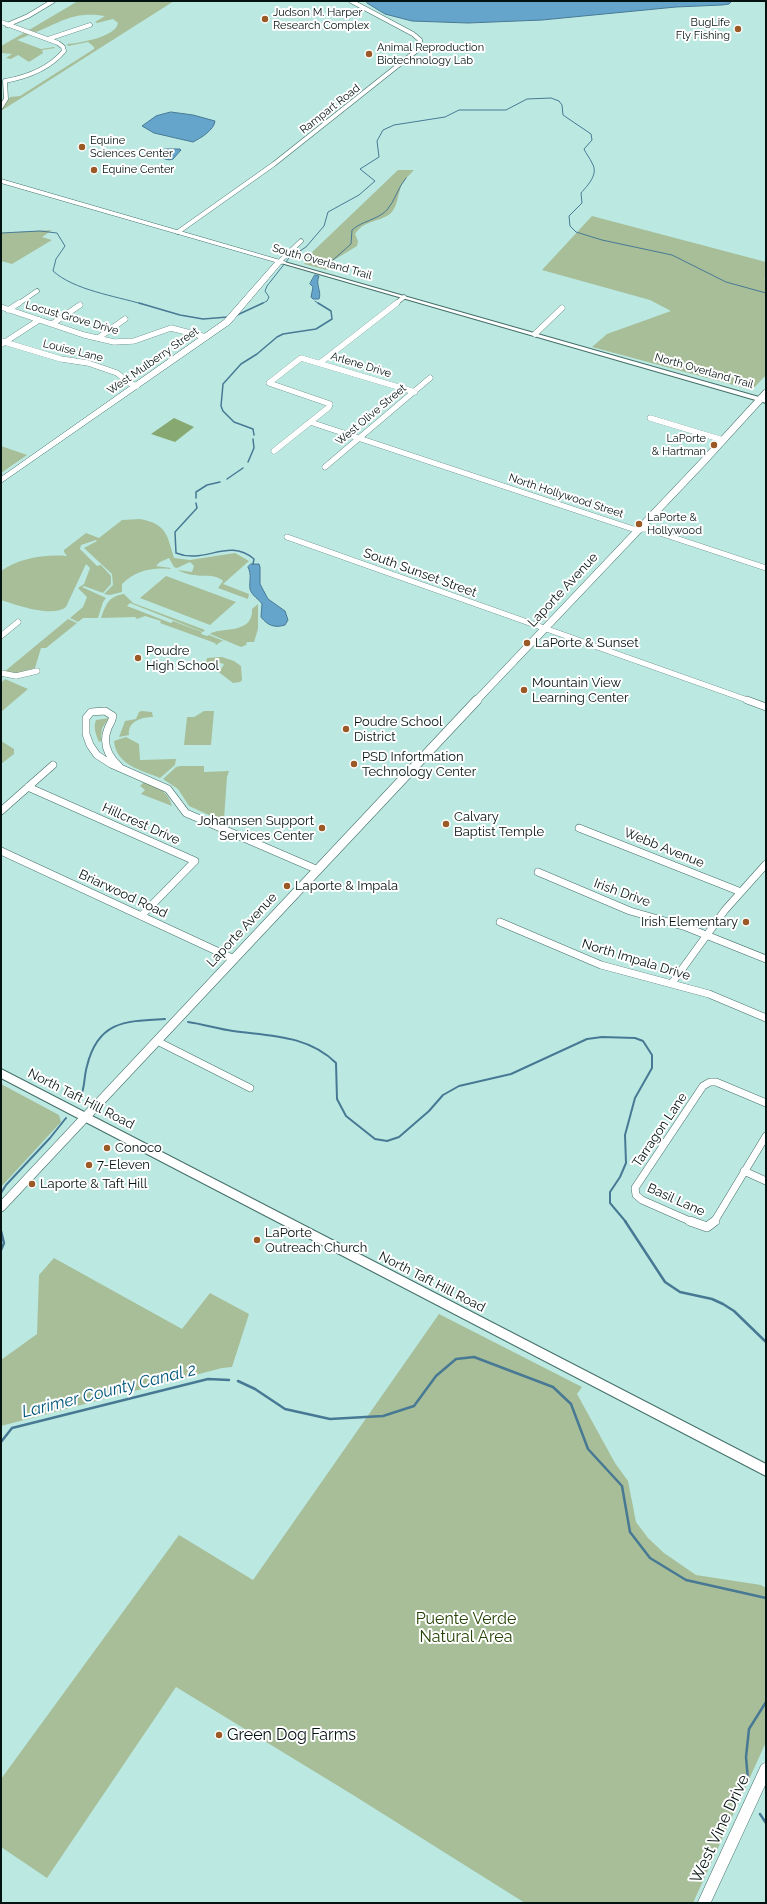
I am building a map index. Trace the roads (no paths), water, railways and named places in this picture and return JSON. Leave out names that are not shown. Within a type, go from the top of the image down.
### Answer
[{"type":"main road","name":"South Overland Trail","points":[[1,181],[636,363]]},
{"type":"main road","name":"West Mulberry Street","points":[[1,481],[206,337],[234,315],[284,262]]},
{"type":"main road","name":"North Overland Trail","points":[[636,363],[763,400]]},
{"type":"main road","name":"North Taft Hill Road","points":[[1,1073],[766,1470]]},
{"type":"street","points":[[1,27],[53,1]]},
{"type":"street","name":"Rampart Road","points":[[178,232],[280,160],[420,48],[420,40],[412,34],[351,1]]},
{"type":"street","points":[[31,8],[39,9]]},
{"type":"street","points":[[1,22],[58,43],[63,47],[64,51],[60,56],[31,74],[3,81],[6,99],[1,107]]},
{"type":"street","points":[[48,39],[90,25]]},
{"type":"street","name":"West Mulberry Street","points":[[284,262],[301,241]]},
{"type":"street","points":[[8,310],[37,291]]},
{"type":"street","points":[[320,363],[404,297]]},
{"type":"street","points":[[52,324],[80,305]]},
{"type":"street","name":"Locust Grove Drive","points":[[1,307],[114,342],[128,342],[174,328],[206,337]]},
{"type":"street","points":[[535,334],[562,308]]},
{"type":"street","points":[[98,338],[125,319]]},
{"type":"street","points":[[2,343],[39,320]]},
{"type":"street","name":"Louise Lane","points":[[2,343],[61,359],[88,363],[117,373],[129,383],[137,386]]},
{"type":"street","name":"Arlene Drive","points":[[310,422],[329,407],[330,404],[269,383],[301,358],[415,392]]},
{"type":"street","name":"West Olive Street","points":[[325,467],[430,378]]},
{"type":"street","name":"Laporte Avenue","points":[[1,1207],[723,440],[763,400],[766,393]]},
{"type":"street","points":[[650,418],[723,440]]},
{"type":"street","points":[[274,451],[310,422]]},
{"type":"street","name":"North Hollywood Street","points":[[310,422],[639,530],[648,529],[766,568]]},
{"type":"street","name":"South Sunset Street","points":[[287,537],[766,707]]},
{"type":"street","points":[[1,636],[18,622]]},
{"type":"street","points":[[1,673],[16,676],[38,671]]},
{"type":"street","points":[[119,766],[110,758],[105,746],[107,730],[113,716],[105,711],[91,712],[88,715],[85,724],[90,745],[104,760],[168,789],[172,793],[179,807],[186,813],[318,870]]},
{"type":"street","points":[[1,811],[53,765]]},
{"type":"street","name":"Hillcrest Drive","points":[[28,787],[196,861],[141,916]]},
{"type":"street","name":"Webb Avenue","points":[[579,828],[741,892]]},
{"type":"street","name":"Briarwood Road","points":[[1,851],[234,959]]},
{"type":"street","points":[[672,983],[706,935],[766,864]]},
{"type":"street","name":"Irish Drive","points":[[538,872],[630,911],[675,923],[766,959]]},
{"type":"street","name":"North Impala Drive","points":[[500,922],[601,964],[709,994],[766,1018]]},
{"type":"street","points":[[157,1041],[250,1088]]},
{"type":"street","name":"Tarragon Lane","points":[[636,1195],[635,1188],[703,1086],[710,1082],[724,1084],[766,1103]]},
{"type":"street","points":[[766,1136],[744,1171],[766,1181]]},
{"type":"street","name":"Basil Lane","points":[[636,1195],[642,1200],[707,1227],[715,1221],[744,1171]]},
{"type":"street","name":"West Vine Drive","points":[[704,1903],[766,1769]]},
{"type":"water","points":[[368,1],[732,1],[729,4],[722,5],[676,7],[542,20],[468,23],[412,21],[385,14],[367,3]]},
{"type":"water","points":[[171,112],[193,115],[215,121],[210,131],[193,142],[154,133],[142,126],[156,116]]},
{"type":"water","points":[[162,150],[181,150],[173,159],[169,160],[165,159],[160,154]]},
{"type":"water","points":[[315,275],[319,276],[319,299],[313,299],[311,297],[313,287],[310,284]]},
{"type":"water","points":[[251,564],[259,564],[260,584],[268,599],[285,611],[288,620],[285,625],[272,626],[261,617],[262,604],[252,594],[250,589],[250,575],[248,567]]},
{"type":"waterway","points":[[263,303],[267,301],[269,297],[265,291],[267,286],[289,258],[306,247],[324,226],[328,212],[359,195],[375,181],[360,169],[379,157],[377,141],[383,130],[394,125],[445,117],[459,110],[506,110],[527,99],[551,98],[559,101],[562,105],[563,115],[591,134],[592,140],[584,149],[594,167],[592,179],[581,193],[582,203],[569,216],[570,226],[576,232],[602,240],[672,255],[726,282],[766,293]]},
{"type":"waterway","points":[[324,268],[351,244],[352,230],[360,224],[379,216],[387,210],[406,178]]},
{"type":"waterway","points":[[1,233],[40,231],[57,233],[65,246],[56,259],[53,271],[62,278],[83,288],[142,304]]},
{"type":"waterway","points":[[315,301],[319,304]]},
{"type":"waterway","points":[[139,303],[180,315],[203,319],[228,317]]},
{"type":"waterway","points":[[235,316],[263,303]]},
{"type":"waterway","points":[[254,435],[253,429],[234,422],[223,411],[221,406],[223,384],[241,364],[257,354],[277,337],[283,334],[316,329],[332,319],[331,311],[318,303]]},
{"type":"waterway","points":[[248,462],[254,448],[253,439]]},
{"type":"waterway","points":[[227,479],[243,468]]},
{"type":"waterway","points":[[196,498],[196,492],[207,485],[220,482]]},
{"type":"waterway","points":[[196,503],[197,508],[175,532],[176,553],[187,556],[197,556],[235,550],[254,559],[253,564]]},
{"type":"waterway","points":[[81,1096],[86,1070],[92,1051],[98,1040],[106,1032],[115,1026],[126,1023],[165,1019]]},
{"type":"waterway","points":[[188,1022],[227,1030],[288,1038],[313,1047],[325,1054],[336,1063],[337,1099],[346,1116],[375,1139],[387,1141],[399,1137],[429,1111],[443,1095],[459,1086],[511,1074],[587,1039],[602,1037],[635,1038],[643,1041],[652,1055],[652,1068],[635,1098],[625,1135],[626,1163],[620,1177],[610,1192],[610,1203],[626,1222]]},
{"type":"waterway","points":[[1,1193],[6,1185],[50,1138],[66,1118]]},
{"type":"waterway","points":[[625,1221],[665,1282],[680,1292],[712,1299],[723,1304],[734,1311],[766,1342]]},
{"type":"waterway","points":[[1,1231],[4,1243],[1,1250]]},
{"type":"waterway","name":"Larimer County Canal 2","points":[[238,1381],[255,1389],[285,1409],[330,1419],[383,1416],[414,1406],[436,1376],[456,1359],[474,1357],[553,1387],[571,1404],[588,1449],[622,1486],[630,1532],[650,1558],[686,1580],[766,1598]]},
{"type":"waterway","name":"Larimer County Canal 2","points":[[1,1442],[12,1428],[208,1379],[229,1380]]},
{"type":"waterway","name":"Larimer County Canal 2","points":[[748,1780],[746,1757],[749,1729],[766,1702]]},
{"type":"waterway","name":"Larimer County Canal 2","points":[[760,1814],[766,1823]]},
{"type":"place","name":"Judson M. Harper Research Complex","points":[[265,19]]},
{"type":"place","name":"BugLife Fly Fishing","points":[[738,29]]},
{"type":"place","name":"Animal Reproduction Biotechnology Lab","points":[[369,54]]},
{"type":"place","name":"Equine Sciences Center","points":[[82,147]]},
{"type":"place","name":"Equine Center","points":[[94,170]]},
{"type":"place","name":"LaPorte & Hartman","points":[[714,445]]},
{"type":"place","name":"LaPorte & Hollywood","points":[[639,524]]},
{"type":"place","name":"LaPorte & Sunset","points":[[527,643]]},
{"type":"place","name":"Poudre High School","points":[[138,658]]},
{"type":"place","name":"Mountain View Learning Center","points":[[524,690]]},
{"type":"place","name":"Poudre School District","points":[[346,729]]},
{"type":"place","name":"PSD Infortmation Technology Center","points":[[354,764]]},
{"type":"place","name":"Calvary Baptist Temple","points":[[446,824]]},
{"type":"place","name":"Johannsen Support Services Center","points":[[322,828]]},
{"type":"place","name":"Laporte & Impala","points":[[287,886]]},
{"type":"place","name":"Irish Elementary","points":[[746,922]]},
{"type":"place","name":"Conoco","points":[[107,1148]]},
{"type":"place","name":"7-Eleven","points":[[89,1165]]},
{"type":"place","name":"Laporte & Taft Hill","points":[[32,1184]]},
{"type":"place","name":"LaPorte Outreach Church","points":[[257,1240]]},
{"type":"place","name":"Green Dog Farms","points":[[219,1735]]},
{"type":"park label","name":"Puente Verde Natural Area","points":[[466,1628]]}]
